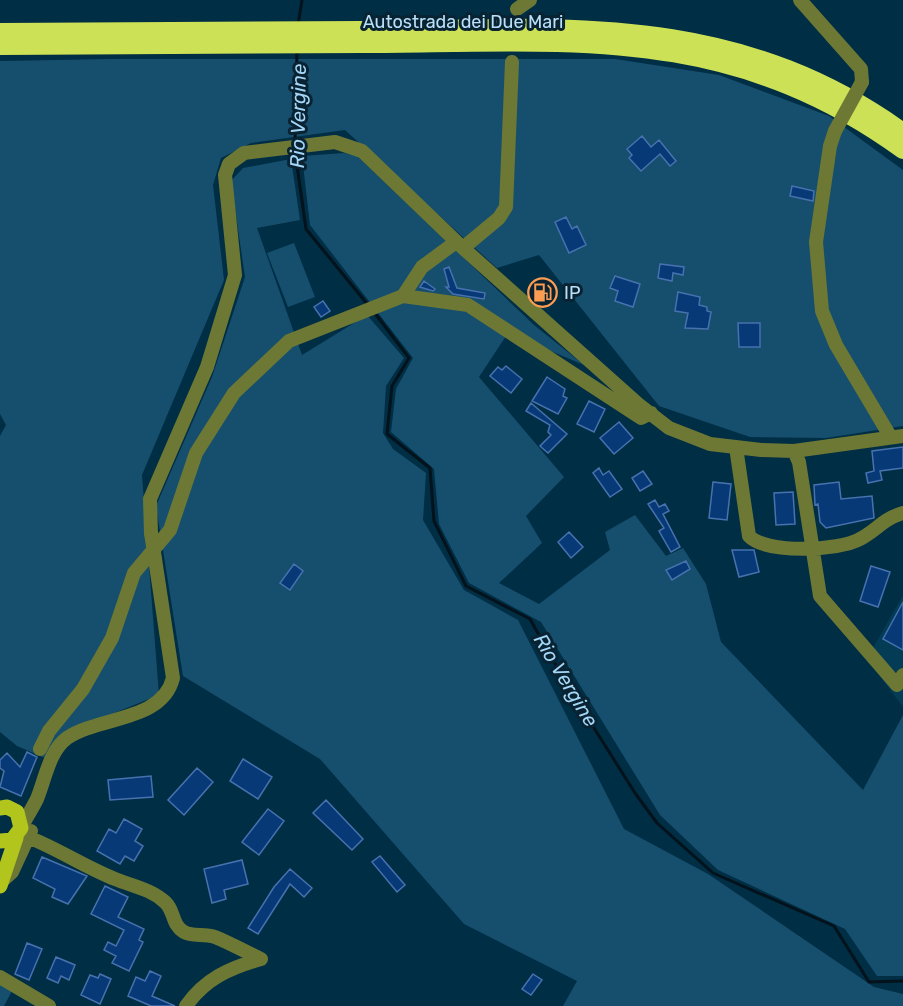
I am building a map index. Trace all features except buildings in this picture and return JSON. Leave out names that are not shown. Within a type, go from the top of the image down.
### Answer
[{"type":"highway","name":"Autostrada dei Due Mari","points":[[0,46],[179,38],[423,36],[597,29],[651,34],[714,45],[806,76],[863,106],[903,132]]},
{"type":"highway","name":"Autostrada dei Due Mari","points":[[0,32],[179,38]]},
{"type":"highway","name":"Autostrada dei Due Mari","points":[[423,36],[606,44],[649,48],[711,59],[801,90],[857,119],[903,150]]},
{"type":"main road","points":[[1,884],[22,834],[20,817],[3,808]]},
{"type":"main road","points":[[0,841],[22,834]]},
{"type":"street","points":[[517,9],[530,0]]},
{"type":"street","points":[[186,1006],[199,988],[210,979],[261,959],[214,937],[201,934],[190,935],[182,931],[174,922],[172,911],[165,902],[140,887],[116,880],[22,834],[56,749],[66,739],[90,726],[141,711],[161,701],[170,692],[173,678],[151,533],[150,499],[207,368],[235,275],[225,175],[229,164],[244,153],[335,142],[362,151],[459,245],[504,281],[669,428],[710,444],[794,451],[897,436],[836,345],[822,311],[816,242],[830,146],[862,81],[861,69],[800,0]]},
{"type":"street","points":[[404,296],[422,267],[499,218],[507,207],[512,62]]},
{"type":"street","points":[[40,749],[49,731],[82,689],[112,638],[134,573],[170,530],[196,453],[234,393],[289,342],[404,296],[468,305],[641,418],[651,413]]},
{"type":"street","points":[[736,447],[749,536],[768,547],[813,549],[859,540],[879,523],[902,514]]},
{"type":"street","points":[[794,451],[799,462],[820,596],[901,685]]},
{"type":"street","points":[[3,808],[36,800]]},
{"type":"street","points":[[0,977],[43,1002]]},
{"type":"shaded area","points":[[615,59],[719,75],[829,116],[903,170],[903,426],[826,438],[750,437],[659,406],[539,255],[497,268],[345,130],[251,143],[221,158],[213,185],[224,280],[142,475],[159,695],[72,730],[45,758],[17,746],[0,732],[0,436],[6,425],[0,414],[0,61]]},
{"type":"shaded area","points":[[344,153],[357,156],[534,325],[584,365],[508,333],[479,377],[564,477],[526,516],[542,543],[499,583],[539,604],[610,550],[605,532],[635,515],[666,556],[683,548],[706,584],[721,642],[863,790],[903,715],[903,976],[877,976],[845,929],[718,870],[660,815],[541,622],[469,583],[439,524],[434,469],[391,432],[396,389],[413,358],[310,225],[302,156]]},
{"type":"shaded area","points":[[291,159],[300,220],[257,228],[302,355],[367,315],[404,358],[386,386],[383,433],[393,449],[426,473],[423,520],[464,590],[518,620],[624,829],[708,874],[874,987],[903,994],[903,1006],[563,1006],[577,981],[464,924],[320,759],[183,676],[156,506],[212,377],[245,277],[231,181],[243,168]]},
{"type":"shaded area","points":[[294,243],[315,297],[288,307],[267,253]]},
{"type":"shaded area","points":[[903,595],[903,707],[875,670],[873,648]]},
{"type":"shaded area","points":[[0,982],[13,989],[4,1006],[0,1006]]},
{"type":"waterway","name":"Rio Vergine","points":[[298,25],[302,0]]},
{"type":"waterway","name":"Rio Vergine","points":[[295,142],[297,52]]},
{"type":"waterway","name":"Rio Vergine","points":[[295,151],[306,229],[368,305]]},
{"type":"waterway","name":"Rio Vergine","points":[[374,312],[409,358],[392,386],[387,434],[430,468],[434,521],[466,586],[530,619],[570,690],[635,793],[657,823],[713,873],[834,926],[869,982],[903,981]]},
{"type":"place","name":"IP","points":[[543,293]]}]
